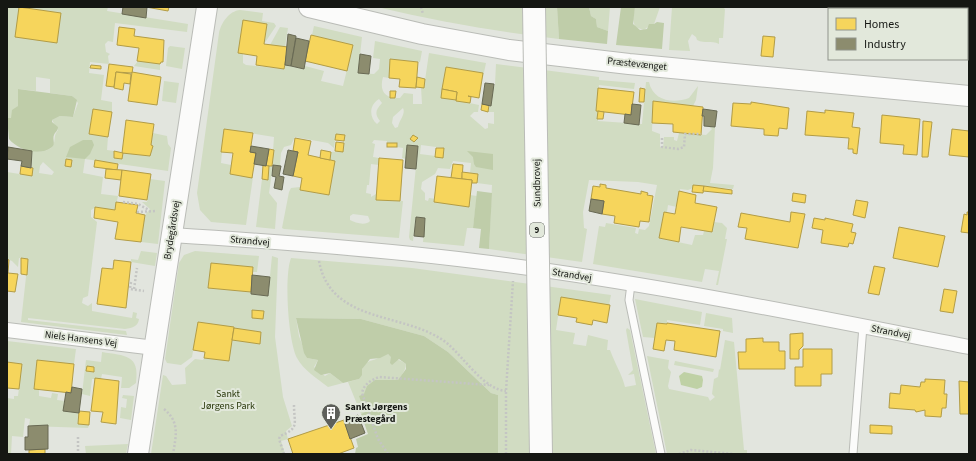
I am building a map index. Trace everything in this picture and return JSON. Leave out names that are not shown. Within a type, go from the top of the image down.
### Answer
[{"type":"main road","name":"Sundbrovej","points":[[534,7],[541,454]]},
{"type":"street","name":"Brydegårdsvej","points":[[138,454],[207,7]]},
{"type":"street","name":"Præstevænget","points":[[309,7],[422,34],[508,50],[969,96]]},
{"type":"street","name":"Strandvej","points":[[172,235],[320,246],[514,266],[631,284],[864,326],[969,347]]},
{"type":"street","name":"Niels Hansens Vej","points":[[7,330],[154,348]]},
{"type":"lane","points":[[631,284],[629,300],[661,454]]},
{"type":"lane","points":[[853,454],[864,326]]},
{"type":"path","points":[[662,138],[662,147],[678,149],[684,147],[685,134],[701,134]]},
{"type":"path","points":[[123,202],[138,204],[150,210],[137,212]]},
{"type":"path","points":[[320,246],[320,262],[323,274],[331,287],[341,298],[368,314],[419,328],[434,335],[449,345],[490,385],[499,391],[506,391]]},
{"type":"path","points":[[506,454],[506,391],[514,266]]},
{"type":"path","points":[[134,289],[137,268]]},
{"type":"path","points":[[131,282],[130,289],[141,291]]},
{"type":"path","points":[[388,454],[378,439],[362,393],[363,388],[372,380],[379,377],[490,385]]},
{"type":"path","points":[[146,405],[160,406],[174,421],[177,433],[173,454]]},
{"type":"path","points":[[284,454],[279,439],[280,436],[292,431],[294,428],[294,405]]},
{"type":"path","points":[[78,437],[78,454]]},
{"type":"path","points":[[679,454],[691,450],[734,454]]},
{"type":"green space","points":[[8,7],[19,7],[108,7],[107,11],[188,24],[187,32],[115,23],[113,42],[108,41],[105,44],[106,52],[110,54],[108,56],[109,64],[90,62],[89,73],[104,75],[101,100],[112,102],[112,112],[93,109],[89,134],[108,137],[107,150],[114,151],[114,158],[122,159],[123,153],[149,156],[153,146],[151,145],[153,133],[167,136],[168,144],[171,148],[168,171],[85,159],[83,173],[103,177],[101,194],[118,196],[115,210],[96,207],[91,210],[91,217],[97,222],[88,296],[83,298],[82,303],[88,306],[92,303],[92,311],[132,318],[133,312],[137,313],[136,318],[139,319],[138,323],[133,327],[125,329],[28,318],[28,320],[126,331],[127,335],[21,322],[28,259],[19,258],[18,267],[12,261],[7,259],[7,172],[32,176],[32,151],[44,151],[51,147],[54,143],[58,130],[52,120],[60,116],[73,117],[78,103],[72,96],[50,93],[50,79],[36,77],[36,91],[18,89],[18,106],[12,118],[7,118]],"holes":[[[19,7],[61,13],[57,43]],[[43,162],[54,172],[52,175],[39,173],[40,166]]]},
{"type":"green space","points":[[377,7],[557,7],[559,39],[467,26]]},
{"type":"green space","points":[[589,7],[610,7],[608,31],[597,27],[596,19],[591,16]]},
{"type":"green space","points":[[635,7],[660,7],[654,24],[651,24],[644,30],[635,27],[633,19]]},
{"type":"green space","points":[[672,7],[722,7],[725,9],[723,38],[719,38],[719,44],[697,40],[692,34],[688,41],[690,51],[669,50]]},
{"type":"green space","points":[[240,10],[263,13],[262,21],[274,23],[276,26],[264,44],[267,24],[243,21],[243,63],[246,65],[284,69],[285,65],[304,69],[305,66],[324,71],[321,81],[343,86],[353,45],[312,35],[314,26],[362,37],[358,73],[374,74],[379,69],[380,59],[373,58],[375,41],[422,51],[420,62],[390,59],[389,78],[383,77],[382,82],[384,93],[390,97],[400,98],[404,93],[413,94],[413,104],[422,104],[421,87],[424,87],[429,53],[486,63],[482,82],[483,73],[446,67],[441,97],[479,105],[478,112],[474,112],[470,116],[485,129],[488,128],[488,123],[494,124],[494,112],[488,112],[495,84],[496,64],[599,77],[599,80],[635,83],[634,89],[599,85],[596,111],[598,111],[598,121],[642,124],[646,82],[649,82],[651,88],[659,97],[670,101],[689,98],[698,86],[696,100],[693,106],[653,101],[652,131],[660,134],[660,147],[663,148],[664,137],[674,137],[674,140],[677,141],[679,133],[706,135],[712,129],[709,127],[715,127],[713,168],[710,183],[734,185],[733,189],[693,185],[693,188],[688,190],[680,189],[677,207],[668,205],[667,212],[664,212],[659,238],[692,245],[695,235],[703,235],[704,231],[714,222],[722,223],[727,228],[725,239],[727,239],[718,285],[716,285],[719,271],[705,269],[702,282],[593,264],[599,226],[605,227],[606,223],[636,228],[635,233],[638,234],[639,229],[645,230],[649,226],[657,185],[638,182],[589,180],[583,212],[584,228],[587,229],[582,262],[489,249],[492,185],[477,183],[478,174],[470,173],[471,163],[453,161],[450,169],[438,168],[435,174],[422,182],[421,189],[425,193],[425,200],[428,201],[429,198],[469,207],[470,195],[477,196],[473,228],[467,228],[464,246],[423,242],[425,218],[416,217],[413,241],[410,240],[409,237],[418,146],[407,146],[406,159],[402,158],[403,148],[397,147],[396,143],[387,143],[387,141],[374,140],[372,143],[375,144],[373,157],[379,158],[379,165],[371,164],[369,185],[367,185],[366,193],[371,194],[371,197],[376,194],[376,200],[403,201],[399,238],[282,228],[291,188],[300,187],[300,190],[329,195],[335,161],[330,160],[331,152],[343,151],[344,135],[336,134],[334,148],[328,143],[295,137],[291,145],[284,147],[281,153],[280,166],[273,165],[269,193],[277,203],[275,229],[256,227],[262,179],[268,180],[269,166],[272,166],[274,137],[224,129],[221,163],[231,165],[230,174],[253,177],[246,225],[211,222],[200,210],[197,193],[219,33],[226,18]],"holes":[[[379,99],[382,103],[376,112],[380,121],[377,124],[371,115],[373,104]],[[403,108],[404,113],[398,127],[395,128],[392,123],[393,117]],[[421,145],[444,148],[443,157],[420,154]],[[353,214],[368,216],[370,221],[363,224],[357,223],[350,220],[350,216]]]},
{"type":"green space","points":[[280,27],[288,28],[285,47],[270,45]]},
{"type":"green space","points":[[170,46],[185,48],[182,69],[166,66],[168,48]]},
{"type":"green space","points":[[138,61],[160,64],[160,70],[134,66]]},
{"type":"green space","points":[[164,81],[179,83],[176,103],[162,101]]},
{"type":"green space","points":[[150,179],[165,181],[158,244],[141,242],[145,215],[150,209],[142,202],[147,202]]},
{"type":"green space","points":[[141,251],[157,253],[155,266],[131,262],[131,259],[138,260]]},
{"type":"green space","name":"Sankt Jørgens Park","points":[[195,251],[259,256],[257,272],[253,272],[253,267],[211,263],[208,288],[251,292],[251,294],[268,296],[272,256],[278,258],[275,337],[283,397],[292,426],[286,431],[288,439],[281,441],[285,454],[151,454],[163,375],[166,376],[172,385],[186,384],[185,368],[195,359],[203,360],[204,358],[229,361],[232,340],[260,344],[261,332],[198,322],[192,357],[181,365],[167,363],[165,359],[179,263],[184,255]]},
{"type":"green space","points":[[291,258],[412,268],[611,295],[609,305],[561,297],[556,330],[575,333],[573,344],[586,346],[588,335],[608,340],[607,350],[610,350],[625,387],[636,385],[634,374],[628,375],[633,370],[626,330],[627,328],[630,330],[656,454],[498,454],[498,395],[491,393],[448,352],[424,336],[361,319],[296,318],[299,336],[307,358],[318,360],[314,367],[325,376],[330,373],[343,383],[328,387],[303,366],[297,358],[294,350],[289,324],[287,293]]},
{"type":"green space","points":[[635,299],[702,312],[700,325],[667,320],[667,324],[655,338],[643,337]]},
{"type":"green space","points":[[706,313],[732,318],[733,333],[723,331],[723,329],[704,326]]},
{"type":"green space","points":[[725,340],[734,342],[744,450],[747,450],[747,454],[667,454],[647,356],[669,360],[668,368],[671,372],[668,386],[669,389],[708,397],[710,401],[715,397],[712,394],[714,379],[718,377],[719,369],[720,370]]},
{"type":"green space","points":[[7,341],[76,349],[74,364],[37,360],[34,389],[39,389],[39,396],[51,398],[52,393],[58,394],[57,400],[65,401],[79,413],[78,424],[89,425],[88,428],[29,426],[30,419],[25,418],[23,437],[12,436],[11,454],[7,454],[7,398],[14,399],[14,396],[18,396],[22,364],[7,362]]},
{"type":"green space","points":[[102,352],[118,354],[129,358],[136,366],[136,383],[129,388],[121,388],[122,377],[102,374],[101,379],[92,379],[90,396],[82,394],[86,360],[101,362]]},
{"type":"green space","points":[[384,354],[388,354],[406,364],[405,370],[390,390],[361,414],[348,382],[359,379],[363,366],[366,363]]},
{"type":"green space","points":[[675,361],[714,369],[713,372],[674,365]]},
{"type":"green space","points":[[123,395],[134,396],[131,420],[120,418],[121,407],[126,408],[127,399],[122,398]]},
{"type":"green space","points":[[128,444],[126,454],[86,454],[85,446]]},
{"type":"shaded area","points":[[557,7],[589,7],[591,16],[596,19],[597,27],[608,31],[607,44],[559,39]]},
{"type":"shaded area","points":[[621,7],[635,7],[633,24],[640,30],[647,29],[649,24],[654,24],[657,22],[664,23],[662,49],[616,45]]},
{"type":"shaded area","points":[[18,89],[72,96],[77,100],[73,117],[60,116],[52,120],[58,128],[54,134],[53,146],[47,150],[41,152],[29,151],[13,143],[9,139],[7,118],[11,118],[12,110],[18,106]]},
{"type":"shaded area","points":[[83,140],[92,140],[94,145],[90,154],[85,159],[66,157],[70,147]]},
{"type":"shaded area","points":[[467,151],[493,154],[493,170],[476,167],[473,157]]},
{"type":"shaded area","points":[[477,191],[492,193],[489,249],[479,248],[481,229],[473,228]]},
{"type":"shaded area","points":[[296,318],[361,319],[424,336],[448,352],[491,393],[498,395],[498,454],[355,454],[356,448],[358,447],[356,439],[368,434],[361,414],[365,412],[359,396],[364,394],[367,386],[375,380],[398,380],[406,369],[406,364],[399,359],[392,365],[390,363],[391,357],[388,354],[380,358],[370,359],[362,369],[362,375],[359,379],[343,383],[330,373],[321,375],[314,370],[318,360],[307,358],[304,353]]},
{"type":"shaded area","points":[[684,372],[702,376],[702,387],[697,389],[681,385],[679,376]]},
{"type":"building: Homes","points":[[19,7],[61,13],[57,43],[15,37]]},
{"type":"building: Homes","points":[[146,7],[169,7],[168,11]]},
{"type":"building: Homes","points":[[888,7],[905,7],[905,8]]},
{"type":"building: Homes","points":[[969,7],[969,22],[968,8],[937,8]]},
{"type":"building: Homes","points":[[243,20],[267,24],[264,44],[288,47],[284,69],[256,65],[257,56],[238,53]]},
{"type":"building: Homes","points":[[119,27],[135,29],[134,36],[164,40],[163,62],[160,64],[137,61],[139,48],[117,45]]},
{"type":"building: Homes","points":[[311,35],[353,45],[347,71],[305,61]]},
{"type":"building: Homes","points":[[763,36],[775,37],[773,57],[761,56]]},
{"type":"building: Homes","points":[[390,59],[418,62],[416,88],[399,87],[400,79],[389,78]]},
{"type":"building: Homes","points":[[109,64],[133,67],[132,73],[116,72],[114,87],[106,86]]},
{"type":"building: Homes","points":[[91,65],[101,66],[101,69],[90,68]]},
{"type":"building: Homes","points":[[446,67],[483,73],[479,98],[468,96],[471,97],[470,103],[456,101],[457,92],[442,89]]},
{"type":"building: Homes","points":[[116,72],[131,74],[130,84],[124,83],[123,90],[114,88]]},
{"type":"building: Homes","points":[[132,72],[161,77],[157,105],[128,101]]},
{"type":"building: Homes","points":[[417,77],[425,79],[424,88],[416,87]]},
{"type":"building: Homes","points":[[598,88],[634,92],[631,115],[596,111]]},
{"type":"building: Homes","points":[[640,88],[645,89],[644,102],[639,102]]},
{"type":"building: Homes","points":[[442,89],[457,92],[456,100],[441,98]]},
{"type":"building: Homes","points":[[390,91],[396,91],[395,98],[390,98]]},
{"type":"building: Homes","points":[[653,101],[703,107],[701,135],[673,132],[673,124],[652,123]]},
{"type":"building: Homes","points":[[751,102],[789,108],[787,129],[779,128],[778,136],[764,135],[764,129],[731,126],[733,103],[751,104]]},
{"type":"building: Homes","points":[[482,104],[489,105],[488,112],[481,110]]},
{"type":"building: Homes","points":[[93,109],[112,112],[108,137],[89,134]]},
{"type":"building: Homes","points":[[825,110],[854,113],[852,127],[860,128],[857,154],[853,153],[853,149],[848,149],[849,138],[805,135],[807,111],[825,113]]},
{"type":"building: Homes","points":[[598,111],[604,112],[603,119],[597,119]]},
{"type":"building: Homes","points":[[882,115],[920,119],[917,155],[903,154],[904,145],[880,143]]},
{"type":"building: Homes","points":[[126,120],[154,124],[151,145],[153,146],[150,156],[122,153]]},
{"type":"building: Homes","points":[[923,121],[932,122],[928,157],[922,157]]},
{"type":"building: Homes","points":[[224,129],[253,133],[250,152],[256,153],[252,178],[230,174],[233,153],[221,152]]},
{"type":"building: Homes","points":[[952,129],[969,131],[969,157],[949,155]]},
{"type":"building: Homes","points":[[336,134],[345,135],[344,141],[335,140]]},
{"type":"building: Homes","points":[[413,135],[418,138],[414,142],[410,139]]},
{"type":"building: Homes","points":[[295,138],[311,141],[308,155],[335,161],[329,195],[300,190],[302,178],[293,176],[298,152],[293,151]]},
{"type":"building: Homes","points":[[336,142],[344,143],[343,152],[335,151]]},
{"type":"building: Homes","points":[[387,143],[397,143],[397,147],[387,147]]},
{"type":"building: Homes","points":[[436,148],[444,148],[443,158],[435,157]]},
{"type":"building: Homes","points":[[269,149],[274,150],[272,166],[266,166]]},
{"type":"building: Homes","points":[[321,150],[331,152],[330,160],[320,158]]},
{"type":"building: Homes","points":[[114,151],[123,153],[122,159],[114,158]]},
{"type":"building: Homes","points":[[379,158],[403,160],[400,201],[376,200]]},
{"type":"building: Homes","points":[[66,159],[72,160],[71,167],[65,166]]},
{"type":"building: Homes","points":[[95,160],[118,164],[117,170],[94,167]]},
{"type":"building: Homes","points":[[453,164],[463,165],[462,179],[451,178]]},
{"type":"building: Homes","points":[[263,165],[269,166],[268,180],[262,179]]},
{"type":"building: Homes","points":[[21,166],[33,168],[32,176],[20,174]]},
{"type":"building: Homes","points":[[106,169],[122,170],[121,180],[105,178]]},
{"type":"building: Homes","points":[[122,170],[151,174],[147,200],[119,196]]},
{"type":"building: Homes","points":[[462,172],[478,174],[477,183],[472,183],[472,180],[462,179]]},
{"type":"building: Homes","points":[[437,176],[472,180],[469,207],[434,202]]},
{"type":"building: Homes","points":[[600,184],[606,185],[606,188],[641,194],[641,191],[648,193],[647,195],[653,196],[649,222],[640,221],[639,227],[614,223],[615,216],[602,214],[604,201],[591,199],[593,186],[600,187]]},
{"type":"building: Homes","points":[[693,185],[704,186],[703,193],[692,192]]},
{"type":"building: Homes","points":[[704,186],[732,190],[732,194],[703,191]]},
{"type":"building: Homes","points":[[679,191],[696,195],[695,203],[717,207],[712,232],[681,227],[679,242],[659,238],[664,212],[675,214]]},
{"type":"building: Homes","points":[[793,193],[806,195],[805,203],[792,201]]},
{"type":"building: Homes","points":[[856,200],[868,202],[865,218],[853,215]]},
{"type":"building: Homes","points":[[116,202],[138,205],[136,213],[145,215],[141,242],[115,239],[118,222],[94,218],[95,207],[115,210]]},
{"type":"building: Homes","points":[[791,212],[805,214],[798,248],[745,239],[747,228],[738,227],[741,213],[790,222]]},
{"type":"building: Homes","points":[[967,212],[969,212],[969,233],[961,232],[964,214],[967,215]]},
{"type":"building: Homes","points":[[814,218],[825,220],[825,218],[853,224],[851,232],[856,233],[853,244],[849,243],[848,247],[821,243],[823,230],[812,228]]},
{"type":"building: Homes","points":[[899,227],[945,236],[938,267],[893,258]]},
{"type":"building: Homes","points":[[21,258],[28,259],[27,275],[21,274]]},
{"type":"building: Homes","points":[[7,259],[9,260],[8,273],[18,274],[15,292],[7,291]]},
{"type":"building: Homes","points":[[114,260],[131,262],[126,308],[97,304],[102,268],[113,269]]},
{"type":"building: Homes","points":[[211,263],[253,267],[251,292],[208,288]]},
{"type":"building: Homes","points":[[874,266],[885,268],[879,295],[868,293]]},
{"type":"building: Homes","points":[[944,289],[957,291],[953,313],[940,311]]},
{"type":"building: Homes","points":[[561,297],[610,305],[607,323],[593,320],[592,325],[576,322],[577,318],[558,315]]},
{"type":"building: Homes","points":[[252,310],[264,311],[263,319],[252,318]]},
{"type":"building: Homes","points":[[198,322],[234,327],[229,361],[204,358],[205,352],[193,350]]},
{"type":"building: Homes","points":[[657,323],[667,323],[720,331],[716,357],[674,350],[675,341],[666,340],[664,351],[653,349]]},
{"type":"building: Homes","points":[[234,328],[261,332],[260,344],[232,340]]},
{"type":"building: Homes","points":[[803,333],[803,346],[799,350],[799,359],[790,359],[790,334]]},
{"type":"building: Homes","points":[[763,338],[763,342],[779,342],[779,351],[785,351],[785,369],[739,369],[738,352],[746,352],[746,339]]},
{"type":"building: Homes","points":[[803,349],[832,349],[832,374],[821,374],[821,386],[795,386],[795,367],[803,367]]},
{"type":"building: Homes","points":[[37,360],[74,364],[71,393],[34,389]]},
{"type":"building: Homes","points":[[7,362],[22,364],[19,389],[7,388]]},
{"type":"building: Homes","points":[[87,366],[94,367],[94,372],[86,371]]},
{"type":"building: Homes","points":[[95,378],[119,381],[116,424],[101,422],[103,412],[91,411]]},
{"type":"building: Homes","points":[[925,379],[945,380],[944,394],[947,394],[946,408],[942,408],[941,417],[925,416],[925,410],[916,412],[915,410],[889,408],[890,393],[900,394],[901,385],[920,387],[921,382],[925,382]]},
{"type":"building: Homes","points":[[959,381],[969,382],[969,414],[960,414]]},
{"type":"building: Homes","points":[[79,411],[90,412],[89,425],[78,424]]},
{"type":"building: Homes","name":"Sankt Jørgens Præstegård","points":[[344,420],[354,448],[338,454],[293,454],[288,439]]},
{"type":"building: Homes","points":[[870,425],[892,426],[892,434],[870,433]]},
{"type":"building: Homes","points":[[45,449],[45,454],[29,454],[29,450]]},
{"type":"building: Industry","points":[[123,7],[147,7],[146,18],[122,14]]},
{"type":"building: Industry","points":[[288,34],[296,36],[291,66],[285,65]]},
{"type":"building: Industry","points":[[296,38],[309,41],[304,69],[291,66]]},
{"type":"building: Industry","points":[[360,54],[371,56],[369,74],[358,73]]},
{"type":"building: Industry","points":[[485,83],[494,84],[491,106],[482,104]]},
{"type":"building: Industry","points":[[632,104],[641,105],[639,125],[624,123],[625,114],[631,115]]},
{"type":"building: Industry","points":[[703,109],[717,111],[715,127],[704,126],[704,116],[702,116]]},
{"type":"building: Industry","points":[[407,145],[418,146],[416,169],[405,168]]},
{"type":"building: Industry","points":[[251,146],[269,149],[266,166],[254,164],[256,153],[250,152]]},
{"type":"building: Industry","points":[[8,147],[32,151],[31,168],[21,166],[22,161],[7,159]]},
{"type":"building: Industry","points":[[288,150],[298,152],[293,176],[283,174]]},
{"type":"building: Industry","points":[[273,165],[281,166],[279,176],[284,177],[282,190],[274,188],[276,177],[272,176]]},
{"type":"building: Industry","points":[[591,199],[604,201],[602,214],[589,211]]},
{"type":"building: Industry","points":[[416,217],[425,218],[424,237],[414,236]]},
{"type":"building: Industry","points":[[252,275],[270,277],[268,296],[251,294]]},
{"type":"building: Industry","points":[[72,387],[82,389],[79,413],[63,411],[66,392],[71,393]]},
{"type":"building: Industry","points":[[358,415],[365,433],[350,439],[344,421]]},
{"type":"building: Industry","points":[[48,425],[48,449],[25,450],[25,437],[28,437],[28,426]]},
{"type":"place","name":"Sankt Jørgens Præstegård","points":[[331,430]]}]
